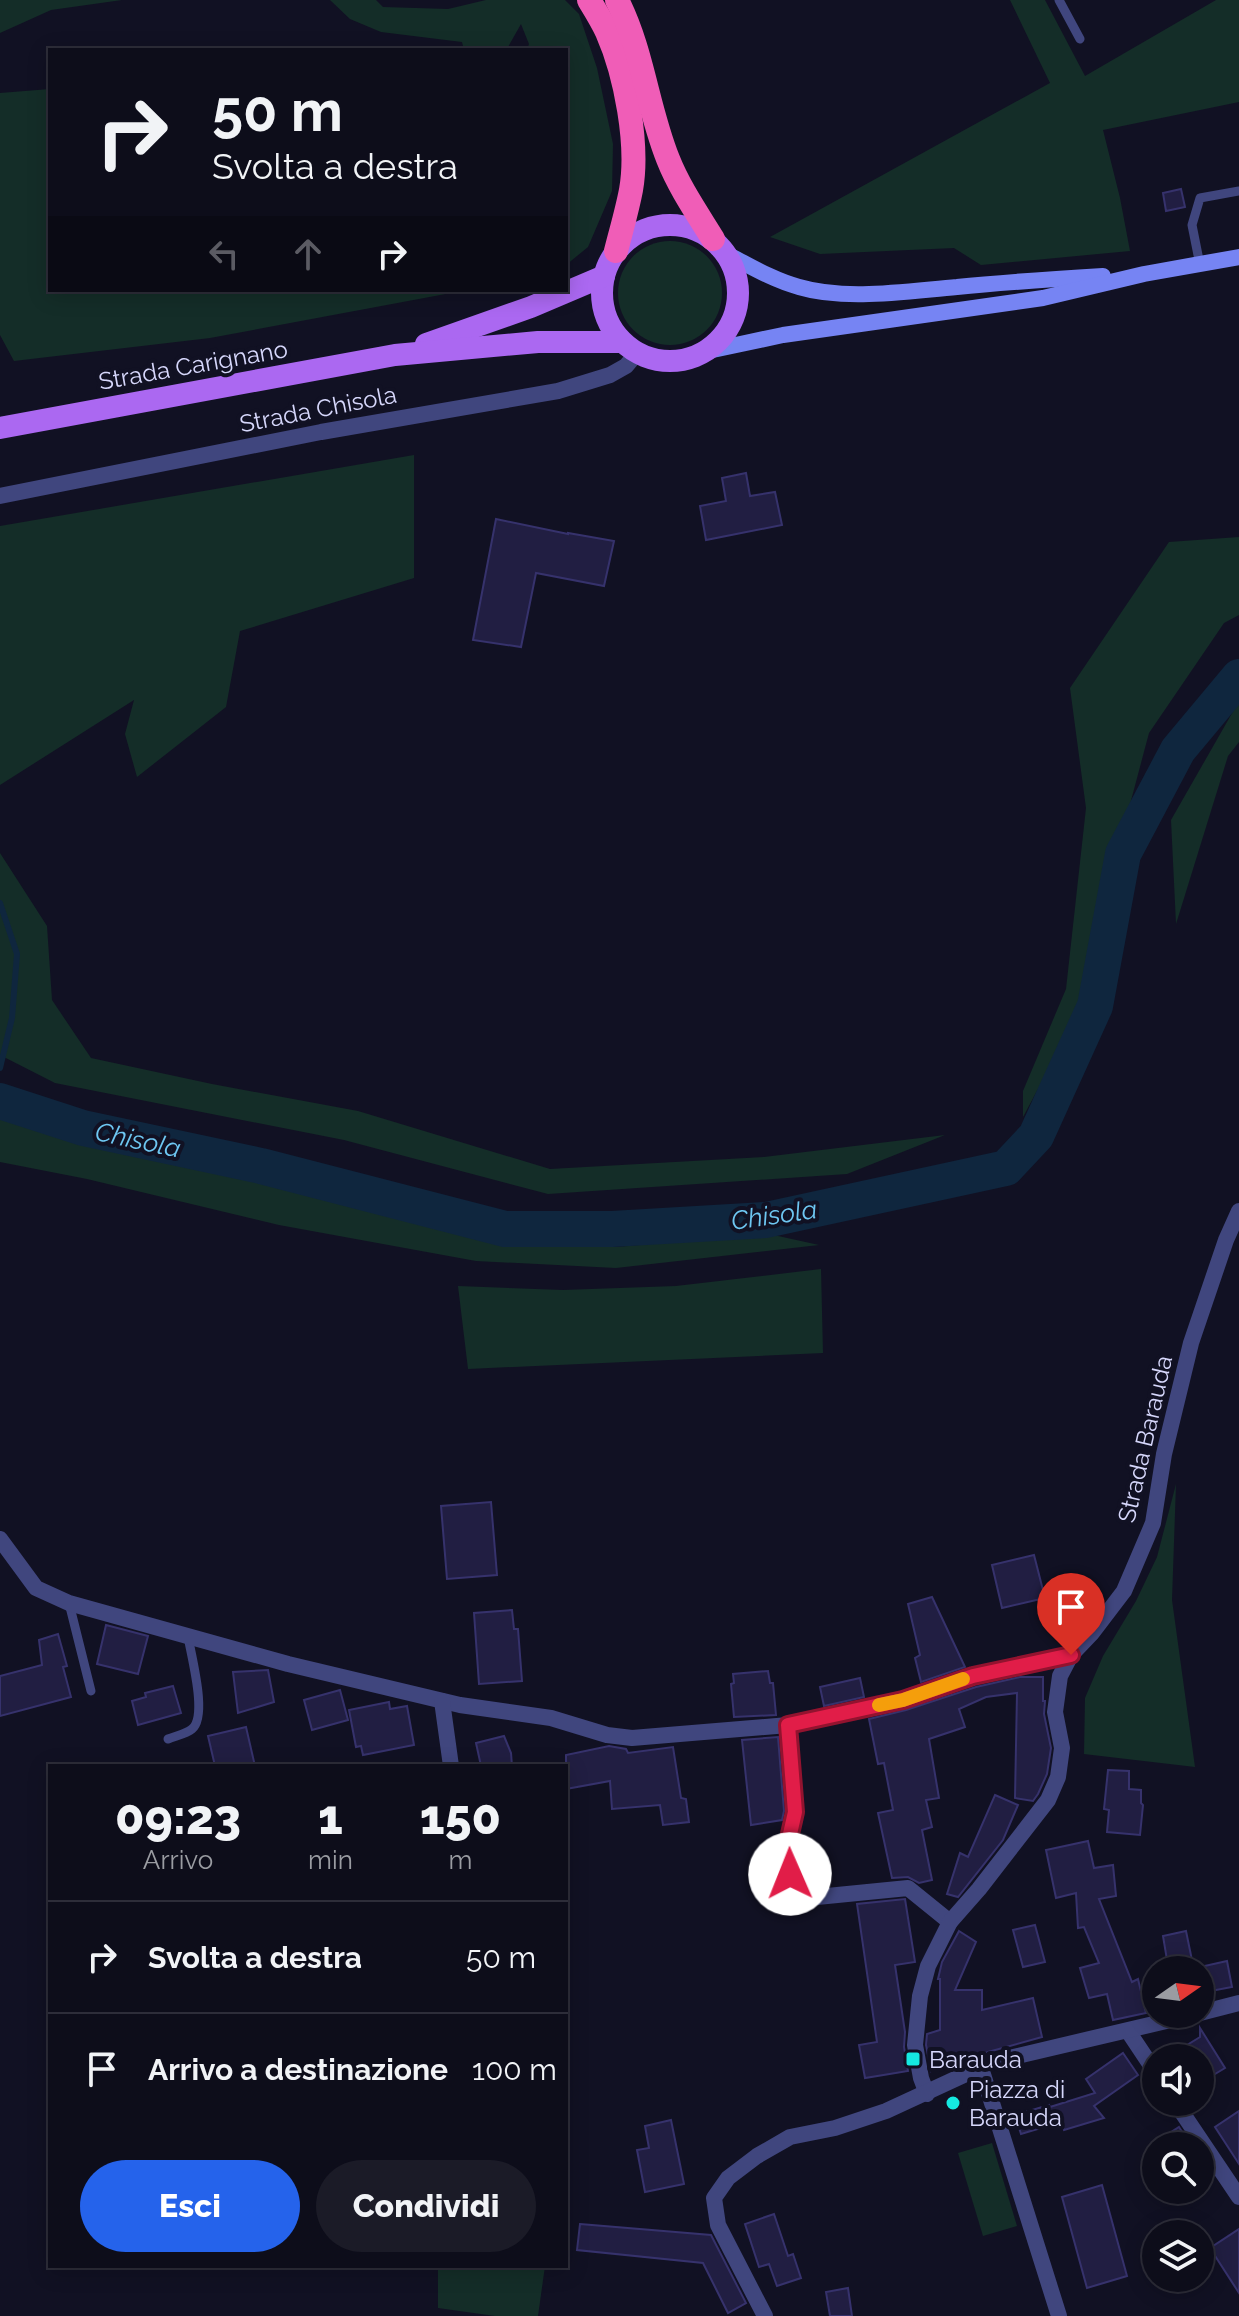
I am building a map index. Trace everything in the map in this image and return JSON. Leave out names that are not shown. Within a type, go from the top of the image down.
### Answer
[{"type":"highway","points":[[597,3],[629,24],[667,158],[682,189],[720,247]]},
{"type":"highway","points":[[597,3],[616,58],[632,143],[631,190],[616,251]]},
{"type":"main road","points":[[1144,274],[912,291],[839,293],[799,287],[775,279],[720,247],[695,228],[673,224],[652,227],[632,236],[616,251],[604,276],[602,293],[604,311],[611,328],[630,348],[657,361],[678,362],[708,351],[783,335],[1043,298],[1144,274],[1239,257]]},
{"type":"main road","points":[[708,351],[729,330],[737,312],[739,292],[736,272],[720,247]]},
{"type":"main road","points":[[568,291],[604,276]]},
{"type":"main road","points":[[395,355],[566,292]]},
{"type":"main road","points":[[395,355],[538,342],[630,348]]},
{"type":"main road","name":"Strada Carignano","points":[[0,428],[395,355]]},
{"type":"street","name":"Strada Chisola","points":[[0,496],[321,432],[558,391],[610,375],[626,366],[630,348]]},
{"type":"street","name":"Strada Barauda","points":[[927,2094],[915,2045],[928,1966],[950,1922],[1048,1800],[1058,1777],[1062,1748],[1055,1712],[1060,1676],[1071,1655],[1124,1591],[1153,1523],[1164,1454],[1191,1343],[1239,1211]]},
{"type":"street","points":[[0,1539],[36,1588],[69,1603],[288,1664],[442,1701],[551,1718],[607,1735],[632,1738],[788,1725],[903,1700],[973,1676],[1071,1655]]},
{"type":"street","points":[[442,1701],[451,1764]]},
{"type":"street","points":[[788,1725],[795,1812],[790,1834],[790,1874],[794,1887],[807,1898],[908,1888],[950,1922]]},
{"type":"street","points":[[1214,2010],[1239,2003]]},
{"type":"street","points":[[765,2316],[718,2225],[714,2198],[728,2178],[790,2137],[835,2128],[886,2111],[992,2062],[1142,2028]]},
{"type":"street","points":[[1128,2031],[1142,2052]]},
{"type":"street","points":[[981,2068],[1059,2316]]},
{"type":"street","points":[[1184,2116],[1239,2197]]},
{"type":"lane","points":[[1059,0],[1080,39]]},
{"type":"lane","points":[[1200,265],[1192,225],[1200,198],[1239,191]]},
{"type":"lane","points":[[69,1603],[91,1691]]},
{"type":"lane","points":[[168,1739],[193,1728],[199,1718],[188,1636]]},
{"type":"green space","points":[[0,0],[122,0],[51,10],[0,33]]},
{"type":"green space","points":[[330,0],[376,0],[383,7],[448,9],[486,0],[565,0],[579,14],[597,68],[613,144],[612,191],[588,247],[568,263],[568,48],[528,48],[521,24],[506,48],[464,48],[462,42],[381,32],[350,19]]},
{"type":"green space","points":[[1010,0],[1045,0],[1085,76],[1216,0],[1239,0],[1239,102],[1103,130],[1130,251],[981,265],[954,248],[820,254],[770,237],[1050,83]]},
{"type":"green space","points":[[48,89],[48,292],[456,292],[210,338],[14,361],[0,335],[0,93]]},
{"type":"green space","points":[[670,241],[690,245],[707,256],[718,273],[722,293],[718,313],[707,330],[690,341],[670,345],[650,341],[633,330],[622,313],[618,293],[622,273],[633,256],[650,245]]},
{"type":"green space","points":[[414,455],[414,578],[240,631],[226,707],[137,777],[125,734],[134,700],[0,785],[0,526]]},
{"type":"green space","points":[[1239,537],[1239,615],[1224,623],[1149,733],[1121,838],[1085,1001],[1023,1117],[1023,1091],[1066,989],[1086,808],[1070,688],[1169,542]]},
{"type":"green space","points":[[1239,701],[1239,742],[1228,756],[1176,924],[1171,820]]},
{"type":"green space","points":[[0,853],[47,926],[52,1000],[91,1058],[358,1111],[550,1169],[764,1157],[945,1135],[847,1174],[548,1194],[344,1140],[55,1083],[0,1055]]},
{"type":"green space","points":[[0,1114],[99,1145],[294,1188],[482,1240],[616,1247],[769,1234],[819,1245],[616,1268],[476,1261],[279,1225],[87,1179],[0,1162]]},
{"type":"green space","points":[[821,1269],[823,1353],[468,1369],[458,1286],[563,1290],[676,1286]]},
{"type":"green space","points":[[1176,1484],[1172,1600],[1195,1767],[1084,1754],[1085,1698],[1103,1656],[1136,1601],[1157,1557]]},
{"type":"green space","points":[[992,2143],[1017,2226],[983,2236],[958,2153]]},
{"type":"green space","points":[[438,2268],[545,2268],[538,2316],[495,2316],[438,2308]]},
{"type":"building","points":[[1181,189],[1185,207],[1166,211],[1163,193]]},
{"type":"building","points":[[746,473],[750,496],[775,492],[782,525],[706,540],[700,506],[726,501],[722,478]]},
{"type":"building","points":[[496,519],[614,541],[604,586],[536,573],[521,647],[473,640]]},
{"type":"building","points":[[491,1502],[497,1575],[447,1579],[441,1506]]},
{"type":"building","points":[[1034,1555],[1045,1598],[1002,1608],[992,1565]]},
{"type":"building","points":[[932,1597],[965,1667],[921,1682],[915,1658],[920,1655],[908,1604]]},
{"type":"building","points":[[512,1610],[514,1629],[518,1629],[522,1681],[479,1684],[474,1613]]},
{"type":"building","points":[[106,1625],[148,1636],[138,1674],[97,1664]]},
{"type":"building","points":[[58,1634],[71,1697],[0,1716],[0,1676],[42,1665],[39,1640]]},
{"type":"building","points":[[268,1670],[274,1702],[238,1713],[233,1672]]},
{"type":"building","points":[[768,1671],[770,1683],[773,1683],[776,1715],[734,1717],[733,1674]]},
{"type":"building","points":[[1020,1677],[1043,1677],[1044,1714],[1051,1748],[1047,1774],[1038,1794],[1033,1801],[1015,1798],[1017,1693],[986,1697],[959,1709],[965,1727],[929,1739],[939,1798],[926,1800],[932,1827],[922,1830],[932,1880],[919,1883],[908,1877],[892,1878],[878,1813],[893,1810],[884,1763],[878,1764],[869,1719]]},
{"type":"building","points":[[860,1678],[864,1697],[824,1706],[820,1687]]},
{"type":"building","points":[[173,1686],[181,1713],[138,1725],[132,1701],[146,1697],[145,1693]]},
{"type":"building","points":[[340,1690],[348,1720],[312,1730],[304,1700]]},
{"type":"building","points":[[389,1702],[390,1709],[407,1706],[414,1745],[363,1755],[361,1746],[356,1747],[349,1710]]},
{"type":"building","points":[[246,1727],[255,1764],[215,1764],[208,1736]]},
{"type":"building","points":[[504,1736],[512,1764],[481,1764],[476,1743]]},
{"type":"building","points":[[778,1737],[784,1811],[782,1820],[751,1825],[742,1740]]},
{"type":"building","points":[[609,1746],[626,1749],[628,1753],[673,1747],[681,1798],[686,1799],[689,1822],[663,1825],[660,1805],[612,1809],[610,1781],[568,1789],[566,1755]]},
{"type":"building","points":[[1108,1770],[1129,1771],[1129,1789],[1141,1790],[1140,1835],[1107,1832],[1109,1810],[1104,1809]]},
{"type":"building","points":[[995,1795],[1018,1805],[1003,1840],[958,1897],[947,1894],[960,1853],[968,1857]]},
{"type":"building","points":[[1088,1841],[1094,1868],[1113,1865],[1116,1896],[1099,1899],[1132,1982],[1138,1979],[1142,2014],[1113,2020],[1107,1994],[1089,1998],[1080,1968],[1099,1963],[1084,1927],[1078,1928],[1076,1893],[1056,1898],[1046,1850]]},
{"type":"building","points":[[905,1899],[915,1962],[895,1965],[908,2071],[865,2078],[859,2045],[877,2042],[857,1904]]},
{"type":"building","points":[[1035,1925],[1045,1962],[1023,1967],[1013,1930]]},
{"type":"building","points":[[959,1931],[976,1942],[955,1990],[982,1990],[982,2010],[1033,1998],[1042,2037],[988,2052],[950,2069],[948,2064],[931,2071],[926,2045],[927,2034],[940,2030],[938,1979],[942,1962]]},
{"type":"building","points":[[1186,1931],[1191,1956],[1166,1956],[1163,1936]]},
{"type":"building","points":[[1227,1961],[1232,1987],[1214,1990],[1214,1964]]},
{"type":"building","points":[[1200,2028],[1210,2044],[1189,2044],[1200,2037]]},
{"type":"building","points":[[1214,2050],[1225,2068],[1214,2075]]},
{"type":"building","points":[[1123,2053],[1138,2075],[1094,2106],[1104,2118],[1064,2130],[1061,2122],[1021,2134],[1015,2115],[1095,2093],[1086,2079]]},
{"type":"building","points":[[1239,2111],[1239,2164],[1215,2127]]},
{"type":"building","points":[[671,2120],[684,2184],[645,2192],[637,2150],[649,2148],[645,2126]]},
{"type":"building","points":[[1102,2185],[1127,2276],[1087,2288],[1062,2197]]},
{"type":"building","points":[[774,2214],[788,2256],[793,2254],[801,2278],[777,2286],[769,2264],[759,2267],[745,2224]]},
{"type":"building","points":[[580,2224],[711,2235],[746,2303],[728,2313],[703,2263],[577,2250]]},
{"type":"building","points":[[1239,2229],[1239,2293],[1214,2254],[1214,2245]]},
{"type":"building","points":[[848,2288],[852,2316],[830,2316],[826,2292]]},
{"type":"waterway","name":"Chisola","points":[[0,1101],[83,1128],[261,1166],[505,1229],[612,1229],[766,1220],[1006,1168],[1036,1136],[1095,1006],[1123,854],[1178,750],[1239,677]]},
{"type":"waterway","points":[[0,903],[17,954],[12,1018],[0,1068]]},
{"type":"slow traffic","points":[[879,1705],[963,1679]]},
{"type":"place","name":"Barauda","points":[[913,2059]]},
{"type":"place","name":"Piazza di Barauda","points":[[953,2103]]},
{"type":"route","points":[[790,1874],[790,1834],[795,1812],[788,1725],[903,1700],[973,1676],[1071,1655]]}]
